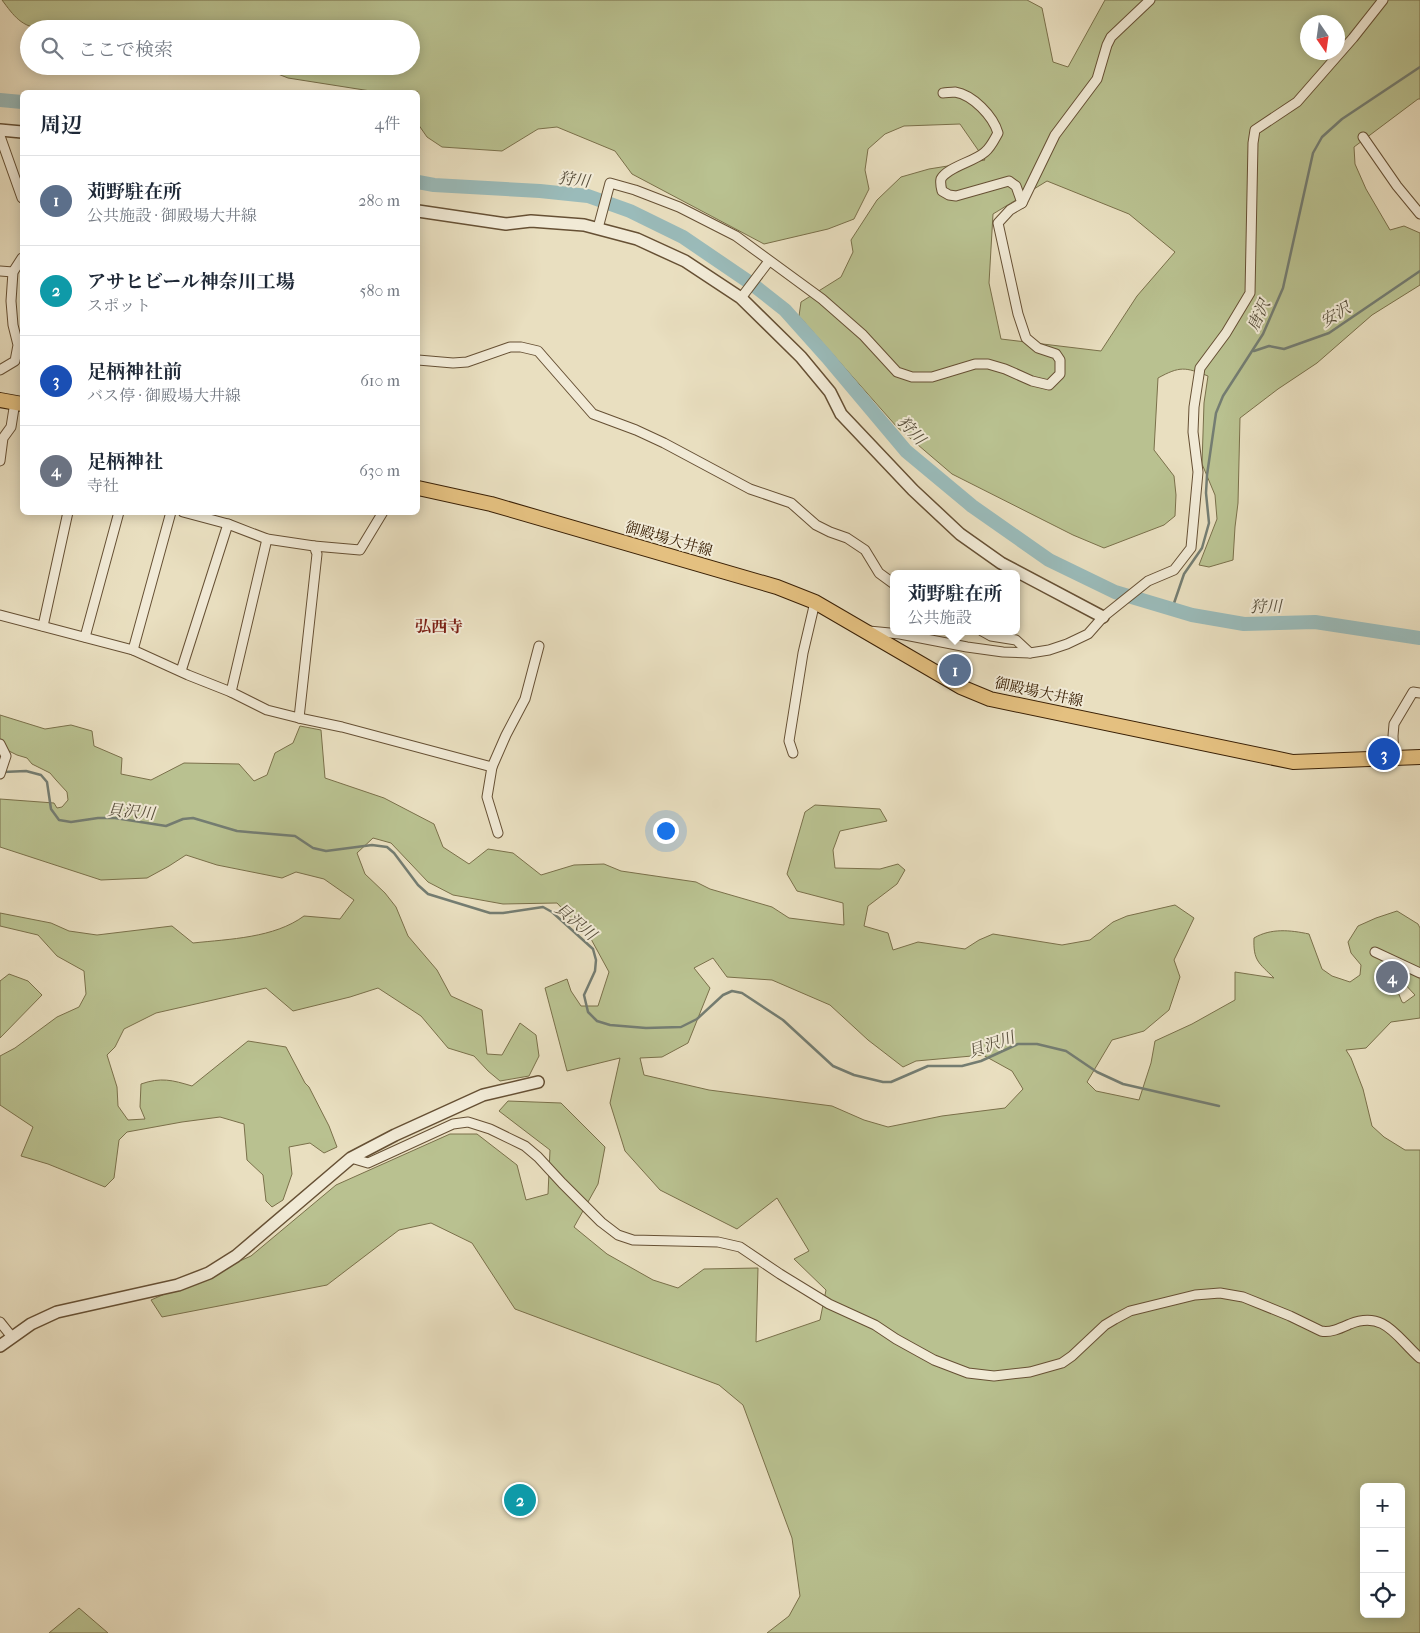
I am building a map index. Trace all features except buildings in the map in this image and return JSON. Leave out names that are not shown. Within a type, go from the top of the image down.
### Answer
[{"type":"main road","points":[[0,400],[19,403]]},
{"type":"main road","name":"御殿場大井線","points":[[420,488],[492,504],[777,587],[815,602],[961,687],[990,700],[1293,762],[1420,757]]},
{"type":"street","points":[[599,225],[610,183],[635,190],[679,207],[736,236],[822,299],[863,335],[897,372],[912,377],[932,377],[975,364],[988,364],[1032,382],[1049,385],[1060,374],[1060,360],[1056,354],[1038,348],[1026,338],[1018,314],[998,223],[1010,210],[1022,203],[1055,135],[1097,79],[1111,37],[1150,0]]},
{"type":"street","points":[[905,635],[967,647],[1030,653],[1049,650],[1088,634],[1105,615],[1148,581],[1174,570],[1191,548],[1198,472],[1193,432],[1194,407],[1200,368],[1226,333],[1250,293],[1253,143],[1255,130],[1297,102],[1353,38],[1383,0]]},
{"type":"street","points":[[942,93],[954,92],[962,94],[987,112],[995,123],[998,132],[993,143],[984,153],[950,171],[942,178],[940,182],[942,191],[956,196],[1009,181],[1016,186],[1022,203]]},
{"type":"street","points":[[0,130],[20,132]]},
{"type":"street","points":[[0,136],[20,192]]},
{"type":"street","points":[[1363,137],[1397,186],[1420,214]]},
{"type":"street","points":[[420,211],[506,224],[531,221],[599,225],[685,261],[741,298],[801,357],[830,392],[840,414],[913,490],[960,534],[1001,562],[1017,570]]},
{"type":"street","points":[[0,370],[15,361],[18,346],[13,325],[11,301],[13,272],[20,261]]},
{"type":"street","points":[[741,298],[769,261]]},
{"type":"street","points":[[0,271],[13,272]]},
{"type":"street","points":[[420,360],[453,363],[467,362],[510,347],[521,347],[538,351],[593,414],[664,443],[750,489],[791,503],[816,525],[847,538],[865,550],[879,573],[890,581]]},
{"type":"street","points":[[0,461],[3,438],[11,427],[19,403]]},
{"type":"street","points":[[43,626],[67,515]]},
{"type":"street","points":[[85,637],[118,515]]},
{"type":"street","points":[[133,650],[170,515]]},
{"type":"street","points":[[194,515],[228,524],[267,539],[360,550],[382,515]]},
{"type":"street","points":[[181,671],[228,524]]},
{"type":"street","points":[[231,692],[267,539]]},
{"type":"street","points":[[299,718],[317,554],[314,546]]},
{"type":"street","points":[[1020,572],[1105,615]]},
{"type":"street","points":[[793,753],[789,741],[804,652],[815,602]]},
{"type":"street","points":[[0,615],[133,650],[231,692],[267,710],[342,727],[492,767]]},
{"type":"street","points":[[864,630],[890,633]]},
{"type":"street","points":[[989,635],[1016,640],[1030,653]]},
{"type":"street","points":[[498,833],[487,797],[492,767],[525,699],[539,646]]},
{"type":"street","points":[[1394,758],[1394,724],[1414,692],[1420,693]]},
{"type":"street","points":[[0,744],[6,756],[2,771]]},
{"type":"street","points":[[1375,952],[1420,973]]},
{"type":"street","points":[[0,1346],[31,1324],[57,1312],[178,1285],[209,1273],[236,1256],[352,1158],[395,1134],[483,1095],[538,1082]]},
{"type":"street","points":[[352,1158],[368,1163],[453,1124],[468,1122],[490,1129],[525,1146],[538,1156],[600,1222],[618,1235],[633,1240],[718,1242],[740,1247],[829,1304],[875,1325],[934,1360],[968,1374],[994,1376],[1030,1372],[1062,1363],[1105,1325],[1130,1311],[1195,1295],[1220,1293],[1242,1297],[1290,1316],[1321,1332],[1336,1330],[1361,1320],[1381,1322],[1392,1329],[1420,1358]]},
{"type":"street","points":[[0,1322],[12,1337]]},
{"type":"green space","points":[[2,0],[1027,0],[1042,8],[1053,62],[1068,67],[1105,0],[1420,0],[1420,99],[1354,147],[1355,164],[1366,189],[1390,230],[1404,226],[1420,233],[1420,285],[1372,315],[1317,363],[1278,389],[1240,418],[1238,503],[1233,560],[1209,567],[1199,565],[1217,519],[1215,495],[1202,464],[1204,403],[1208,376],[1183,369],[1172,371],[1158,378],[1154,450],[1174,476],[1176,495],[1175,516],[1164,525],[1104,548],[1073,535],[952,474],[897,427],[799,316],[801,302],[841,277],[853,252],[851,240],[877,200],[901,177],[929,169],[985,160],[960,124],[904,126],[885,134],[868,149],[865,170],[869,189],[854,219],[828,229],[764,244],[632,174],[615,151],[557,127],[538,129],[502,151],[442,147],[427,137],[420,127],[420,90],[364,90],[288,78],[280,75],[420,75],[420,20],[19,20]],"holes":[[[1047,181],[1129,214],[1175,252],[1137,296],[1101,351],[1001,339],[989,283],[993,214]]]},
{"type":"green space","points":[[0,715],[45,729],[71,725],[92,731],[94,746],[122,758],[121,774],[151,780],[184,763],[239,764],[254,781],[267,775],[275,753],[293,743],[300,726],[321,730],[325,778],[384,798],[434,824],[443,847],[469,864],[488,849],[513,853],[541,875],[574,865],[604,864],[621,871],[696,882],[710,889],[772,907],[789,918],[844,925],[843,903],[797,891],[787,874],[805,812],[815,805],[880,809],[887,821],[840,831],[833,850],[835,868],[880,869],[898,864],[905,870],[897,884],[868,906],[864,926],[888,933],[893,950],[918,942],[965,949],[993,934],[1062,945],[1090,940],[1113,922],[1127,916],[1175,905],[1194,918],[1174,960],[1180,977],[1169,1010],[1144,1031],[1112,1040],[1087,1082],[1096,1091],[1139,1100],[1151,1063],[1155,1041],[1192,1024],[1235,1000],[1235,972],[1274,978],[1264,969],[1256,957],[1254,938],[1274,931],[1309,934],[1322,969],[1332,976],[1350,982],[1360,975],[1361,965],[1351,953],[1348,942],[1358,926],[1397,911],[1418,924],[1420,928],[1420,1018],[1391,1022],[1366,1048],[1346,1050],[1363,1089],[1372,1126],[1384,1137],[1405,1150],[1420,1150],[1420,1633],[767,1633],[789,1616],[800,1596],[792,1538],[743,1405],[719,1385],[515,1309],[472,1243],[431,1223],[399,1230],[327,1285],[162,1317],[151,1300],[251,1256],[336,1185],[450,1134],[477,1134],[517,1165],[526,1200],[548,1194],[550,1150],[499,1111],[508,1101],[561,1103],[605,1147],[598,1184],[574,1227],[607,1254],[653,1280],[678,1288],[704,1269],[758,1268],[756,1342],[820,1320],[826,1290],[794,1259],[809,1251],[777,1198],[737,1229],[660,1190],[625,1151],[610,1103],[620,1058],[567,1071],[545,988],[567,979],[571,991],[581,1006],[598,1006],[609,972],[591,939],[557,903],[503,904],[453,895],[428,882],[391,843],[373,838],[357,853],[365,874],[385,893],[396,907],[408,936],[437,970],[451,996],[482,1010],[487,1054],[502,1055],[520,1023],[536,1035],[539,1056],[529,1076],[500,1081],[474,1056],[448,1048],[421,1016],[378,988],[293,1011],[266,988],[156,1013],[124,1029],[115,1047],[107,1055],[117,1087],[118,1106],[128,1120],[145,1119],[140,1107],[141,1084],[166,1080],[192,1086],[248,1041],[286,1047],[329,1126],[337,1147],[324,1153],[310,1143],[289,1147],[292,1174],[283,1200],[272,1207],[266,1201],[263,1175],[247,1160],[244,1124],[220,1117],[127,1132],[119,1140],[114,1178],[105,1187],[48,1164],[21,1156],[33,1127],[0,1105],[0,1056],[15,1048],[57,1017],[79,1007],[86,994],[84,971],[57,956],[38,935],[0,926],[0,913],[51,923],[69,931],[97,935],[172,926],[193,943],[265,933],[279,929],[304,916],[340,919],[354,900],[324,879],[296,872],[282,878],[217,865],[186,855],[147,878],[101,880],[0,847],[0,799],[54,803],[57,808],[62,807],[68,800],[67,792],[50,773],[32,764],[27,758],[9,751],[0,753]],"holes":[[[713,958],[727,977],[772,980],[830,1005],[868,1040],[903,1067],[916,1061],[983,1055],[1012,1071],[1023,1089],[1005,1108],[942,1116],[888,1127],[864,1120],[832,1106],[709,1090],[644,1075],[640,1058],[662,1057],[688,1043],[710,988],[694,968]],[[1395,967],[1403,976],[1402,981],[1415,995],[1404,1003],[1393,985],[1388,988],[1380,975],[1389,968]]]},
{"type":"green space","points":[[9,974],[28,981],[42,995],[0,1038],[0,981]]},
{"type":"green space","points":[[79,1608],[108,1633],[49,1633]]},
{"type":"waterway","name":"唐沢","points":[[1172,609],[1184,574],[1202,548],[1209,523],[1206,493],[1207,475],[1216,413],[1223,396],[1263,334],[1283,288],[1313,153],[1322,137],[1342,119],[1420,67]]},
{"type":"waterway","name":"狩川","points":[[0,100],[20,102]]},
{"type":"waterway","name":"狩川","points":[[420,182],[588,196],[630,211],[683,237],[752,284],[785,310],[906,451],[972,506],[1049,560],[1115,592],[1192,615],[1244,624],[1315,622],[1420,638]]},
{"type":"waterway","name":"安沢","points":[[1254,351],[1269,346],[1284,349],[1329,333],[1420,271]]},
{"type":"waterway","name":"貝沢川","points":[[3,772],[26,771],[41,775],[47,782],[51,809],[59,820],[71,822],[98,818],[115,818],[166,826],[183,819],[193,818],[237,831],[295,836],[313,848],[326,851],[372,845],[387,847],[394,853],[418,885],[428,894],[490,913],[543,907],[552,912],[593,949],[596,960],[595,971],[584,995],[588,1012],[597,1021],[610,1025],[646,1028],[681,1027],[697,1019],[723,995],[732,991],[742,993],[783,1020],[833,1066],[854,1075],[883,1082],[891,1082],[928,1066],[962,1066],[981,1061],[1018,1044],[1037,1044],[1066,1051],[1097,1072],[1123,1084],[1219,1106]]},
{"type":"place","name":"苅野駐在所","points":[[955,670]]},
{"type":"place","name":"足柄神社前","points":[[1384,754]]},
{"type":"place","name":"足柄神社","points":[[1392,977]]},
{"type":"place","name":"アサヒビール神奈川工場","points":[[520,1500]]},
{"type":"district","name":"弘西寺","points":[[439,626]]}]
